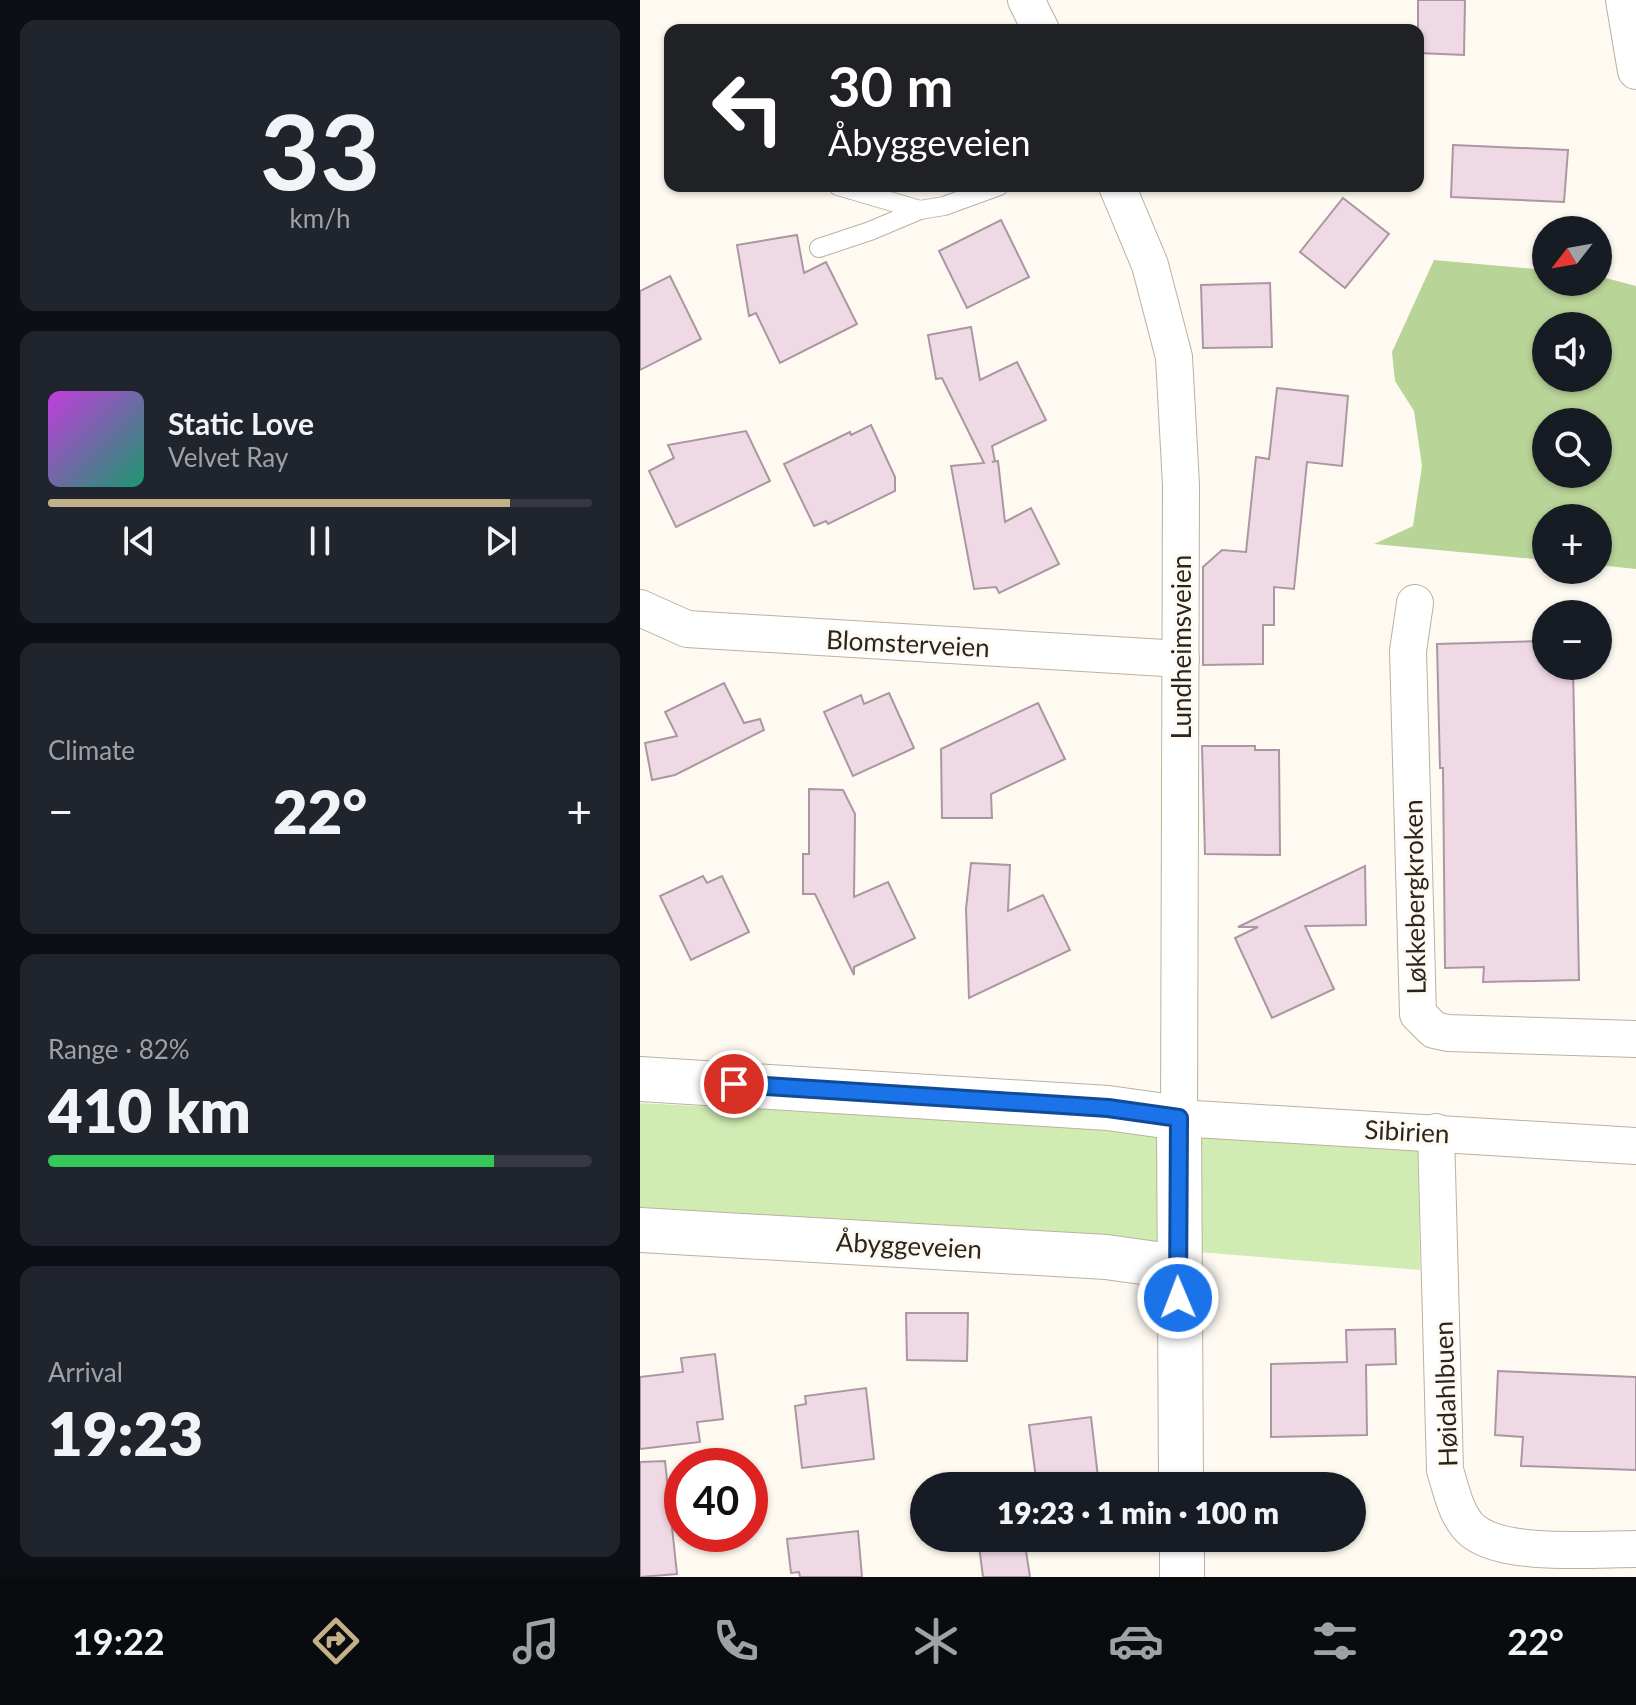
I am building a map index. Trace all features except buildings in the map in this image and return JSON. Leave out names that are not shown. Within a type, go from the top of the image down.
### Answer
[{"type":"street","points":[[1026,0],[1038,24]]},
{"type":"street","points":[[1624,0],[1636,71]]},
{"type":"street","name":"Lundheimsveien","points":[[1120,192],[1150,265],[1174,357],[1181,485],[1179,1118]]},
{"type":"street","name":"Løkkebergkroken","points":[[1415,603],[1408,651],[1418,1014],[1434,1030],[1448,1033],[1636,1039]]},
{"type":"street","name":"Blomsterveien","points":[[640,608],[687,629],[1181,659]]},
{"type":"street","points":[[640,1079],[1108,1108],[1179,1118],[1181,1472]]},
{"type":"street","name":"Sibirien","points":[[1179,1118],[1636,1146]]},
{"type":"street","name":"Høidahlbuen","points":[[1436,1132],[1445,1470],[1456,1505],[1472,1530],[1503,1546],[1636,1549]]},
{"type":"street","name":"Åbyggeveien","points":[[640,1230],[1106,1257],[1178,1267]]},
{"type":"street","points":[[1182,1552],[1182,1577]]},
{"type":"lane","points":[[858,192],[920,210]]},
{"type":"lane","points":[[819,248],[920,210],[944,206],[982,192]]},
{"type":"green space","points":[[1434,260],[1532,269],[1532,296],[1612,296],[1612,280],[1636,286],[1636,569],[1612,566],[1612,504],[1532,504],[1532,559],[1374,544],[1413,526],[1422,466],[1414,411],[1395,381],[1392,352]]},
{"type":"green space","points":[[640,1103],[1418,1145],[1420,1270],[640,1207]]},
{"type":"route","points":[[734,1084],[1108,1108],[1179,1118],[1178,1298]]}]
